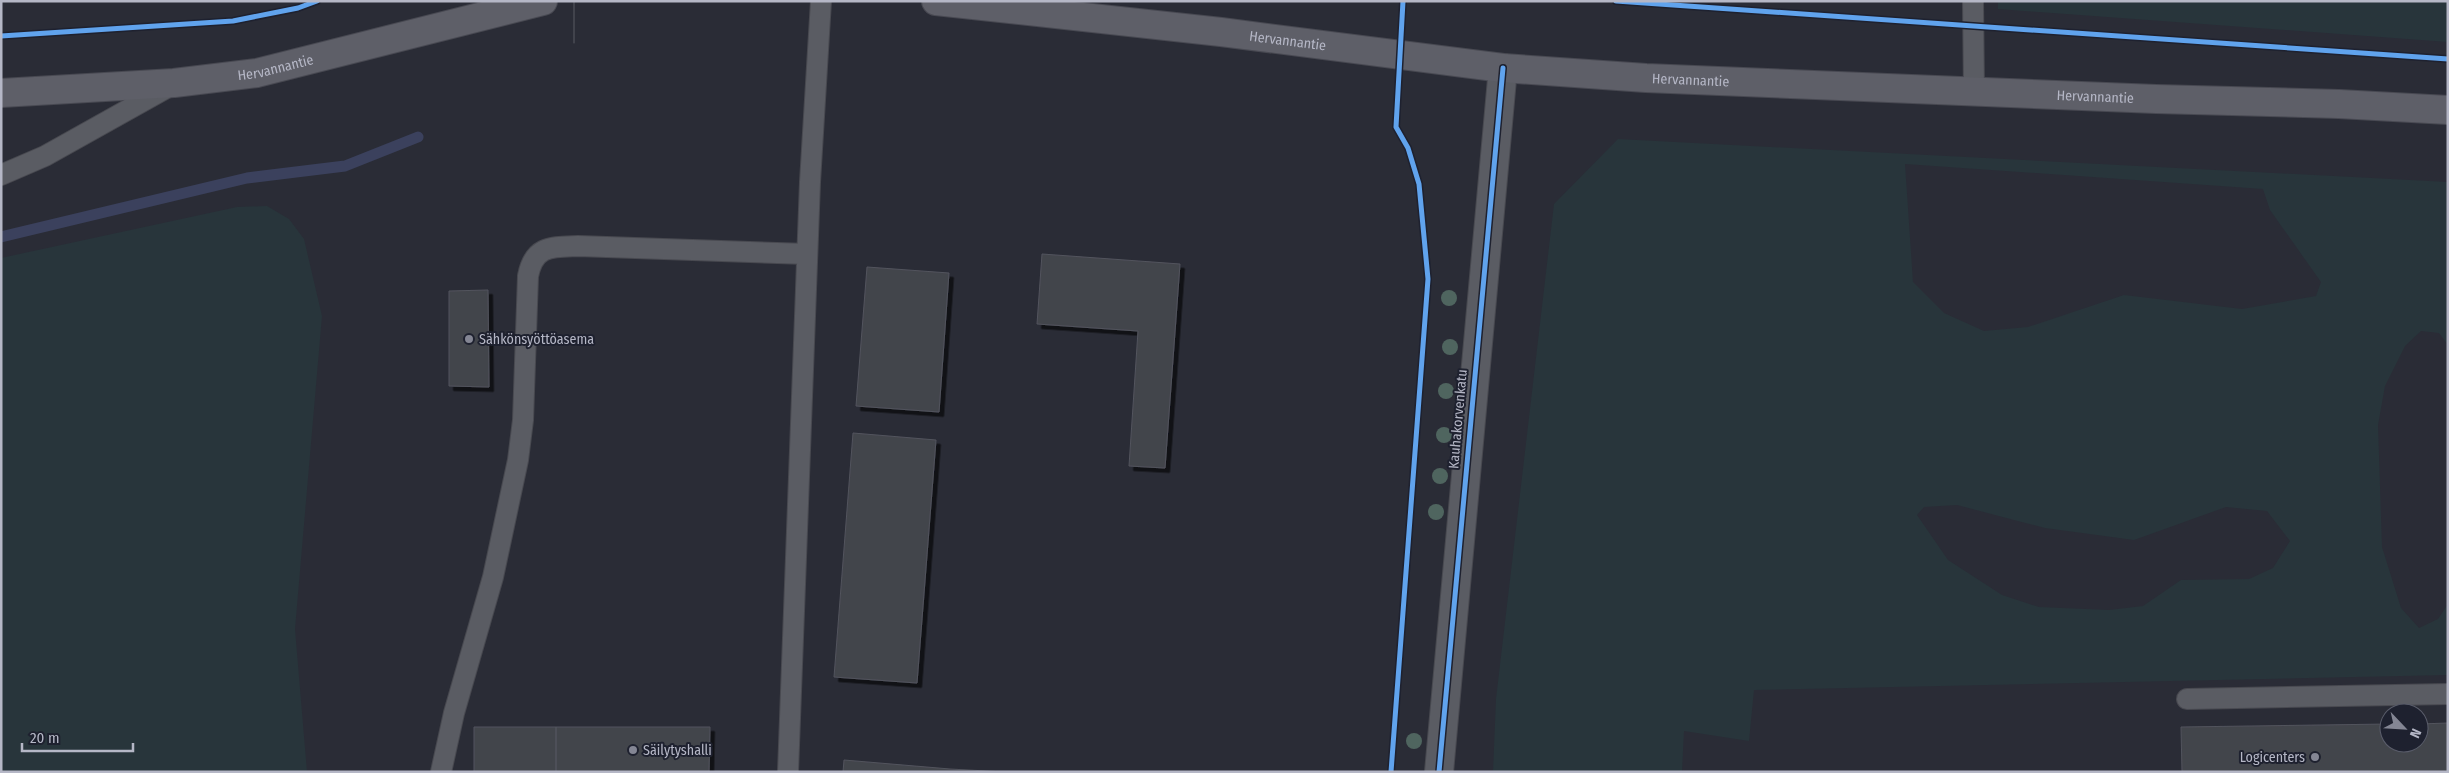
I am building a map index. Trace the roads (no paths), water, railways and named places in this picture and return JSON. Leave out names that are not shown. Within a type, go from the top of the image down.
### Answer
[{"type":"main road","name":"Hervannantie","points":[[1,93],[174,83],[257,73],[541,1]]},
{"type":"main road","name":"Hervannantie","points":[[936,1],[1211,31],[1502,68],[1656,78],[1974,92],[2339,104],[2448,110]]},
{"type":"street","name":"Kauhakorvenkatu","points":[[1439,772],[1502,68]]},
{"type":"lane","points":[[788,772],[807,254],[821,1]]},
{"type":"lane","points":[[1973,1],[1974,92]]},
{"type":"lane","points":[[1,175],[60,148],[174,83]]},
{"type":"lane","points":[[441,772],[454,713],[492,577],[518,460],[523,420],[528,276],[531,264],[537,255],[544,250],[554,247],[578,246],[807,254]]},
{"type":"lane","points":[[2187,699],[2448,694]]},
{"type":"waterway","points":[[1,237],[247,178],[345,166],[418,137]]},
{"type":"tram line","points":[[574,1],[574,43]]},
{"type":"place","name":"Sähkönsyöttöasema","points":[[469,339]]},
{"type":"place","name":"Säilytyshalli","points":[[633,750]]},
{"type":"place","name":"Logicenters","points":[[2315,757]]}]
